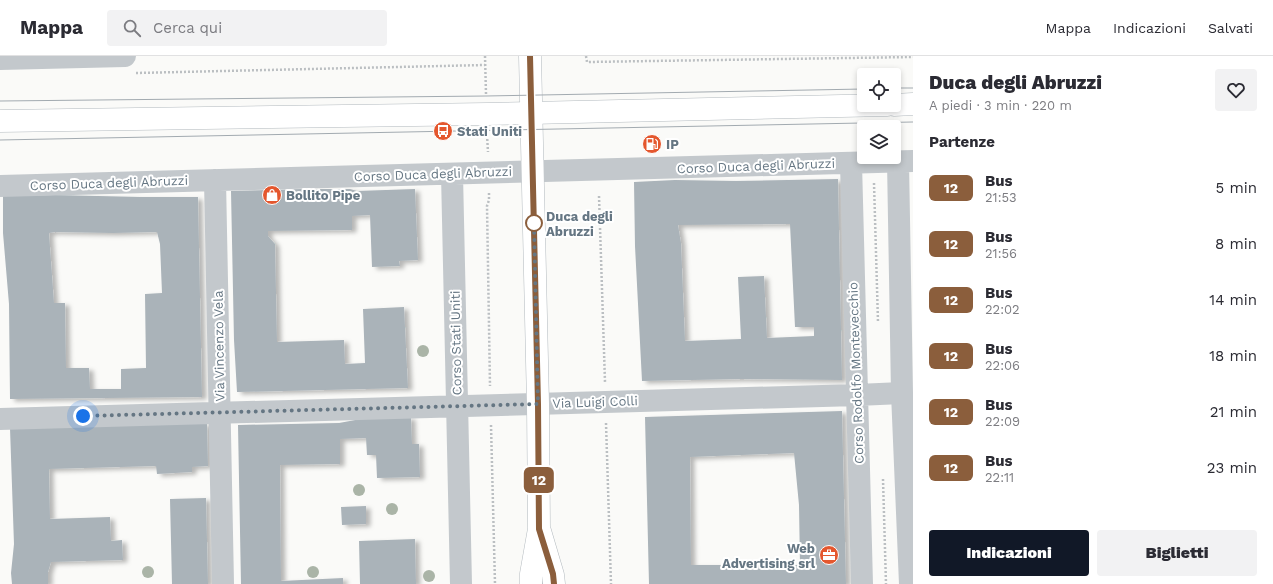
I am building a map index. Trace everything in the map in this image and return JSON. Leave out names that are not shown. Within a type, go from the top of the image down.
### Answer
[{"type":"main road","points":[[530,56],[538,404],[539,529],[531,574],[531,584]]},
{"type":"main road","points":[[901,105],[913,104]]},
{"type":"main road","points":[[0,121],[487,114],[857,106]]},
{"type":"main road","points":[[539,529],[553,574],[554,584]]},
{"type":"street","points":[[0,59],[130,65]]},
{"type":"street","points":[[905,161],[902,393],[910,584]]},
{"type":"street","name":"Corso Duca degli Abruzzi","points":[[0,186],[905,161]]},
{"type":"street","name":"Corso Rodolfo Montevecchio","points":[[851,163],[862,584]]},
{"type":"street","name":"Corso Stati Uniti","points":[[452,174],[461,584]]},
{"type":"street","name":"Via Vincenzo Vela","points":[[215,180],[223,584]]},
{"type":"street","name":"Via Luigi Colli","points":[[0,419],[902,393]]},
{"type":"path","points":[[485,56],[489,200],[487,206],[495,584]]},
{"type":"path","points":[[586,56],[587,62],[913,57]]},
{"type":"path","points":[[130,65],[485,65]]},
{"type":"building","points":[[838,179],[842,380],[741,379],[642,381],[635,246],[634,182],[675,180],[735,181]],"holes":[[[790,224],[795,327],[814,327],[814,336],[767,338],[764,276],[738,277],[741,339],[685,341],[681,243],[678,225]]]},
{"type":"building","points":[[350,189],[357,191],[415,189],[418,260],[399,261],[400,266],[372,267],[370,215],[352,216],[352,230],[268,231],[268,236],[275,244],[277,342],[344,340],[345,364],[365,363],[363,309],[404,307],[408,388],[237,392],[234,340],[231,191]]},
{"type":"building","points":[[55,195],[198,197],[202,397],[10,399],[9,304],[3,233],[3,196]],"holes":[[[157,232],[160,244],[162,293],[145,294],[146,368],[121,369],[121,389],[90,389],[89,368],[66,368],[65,303],[54,303],[49,233]]]},
{"type":"building","points":[[842,411],[846,584],[649,584],[645,417]],"holes":[[[794,453],[799,505],[800,565],[691,565],[690,457]]]},
{"type":"building","points":[[411,417],[412,444],[419,444],[420,477],[377,478],[376,455],[367,455],[366,438],[340,439],[340,464],[280,465],[281,581],[343,578],[343,584],[241,584],[238,425],[339,423],[366,418]]},
{"type":"building","points":[[207,423],[208,466],[192,467],[192,472],[157,474],[156,466],[49,469],[50,519],[110,517],[111,541],[122,540],[123,560],[51,562],[48,572],[48,584],[12,584],[11,573],[14,544],[10,428]]},
{"type":"building","points":[[206,498],[208,584],[172,584],[170,499]]},
{"type":"building","points":[[366,506],[366,524],[342,525],[341,507]]},
{"type":"building","points":[[415,539],[416,584],[360,584],[359,541]]},
{"type":"tram line","points":[[901,88],[913,88]]},
{"type":"tram line","points":[[0,101],[486,96],[857,89]]},
{"type":"tram line","points":[[0,140],[913,122]]},
{"type":"bus line","name":"12","points":[[530,56],[538,404],[539,529],[553,574],[554,584]]},
{"type":"place","name":"Stati Uniti","points":[[443,131]]},
{"type":"place","name":"IP","points":[[652,144]]},
{"type":"place","name":"Bollito Pipe","points":[[272,195]]},
{"type":"place","name":"Duca degli Abruzzi","points":[[534,223]]},
{"type":"place","name":"Web Advertising srl","points":[[829,555]]},
{"type":"route","points":[[83,416],[538,404],[534,223]]}]
